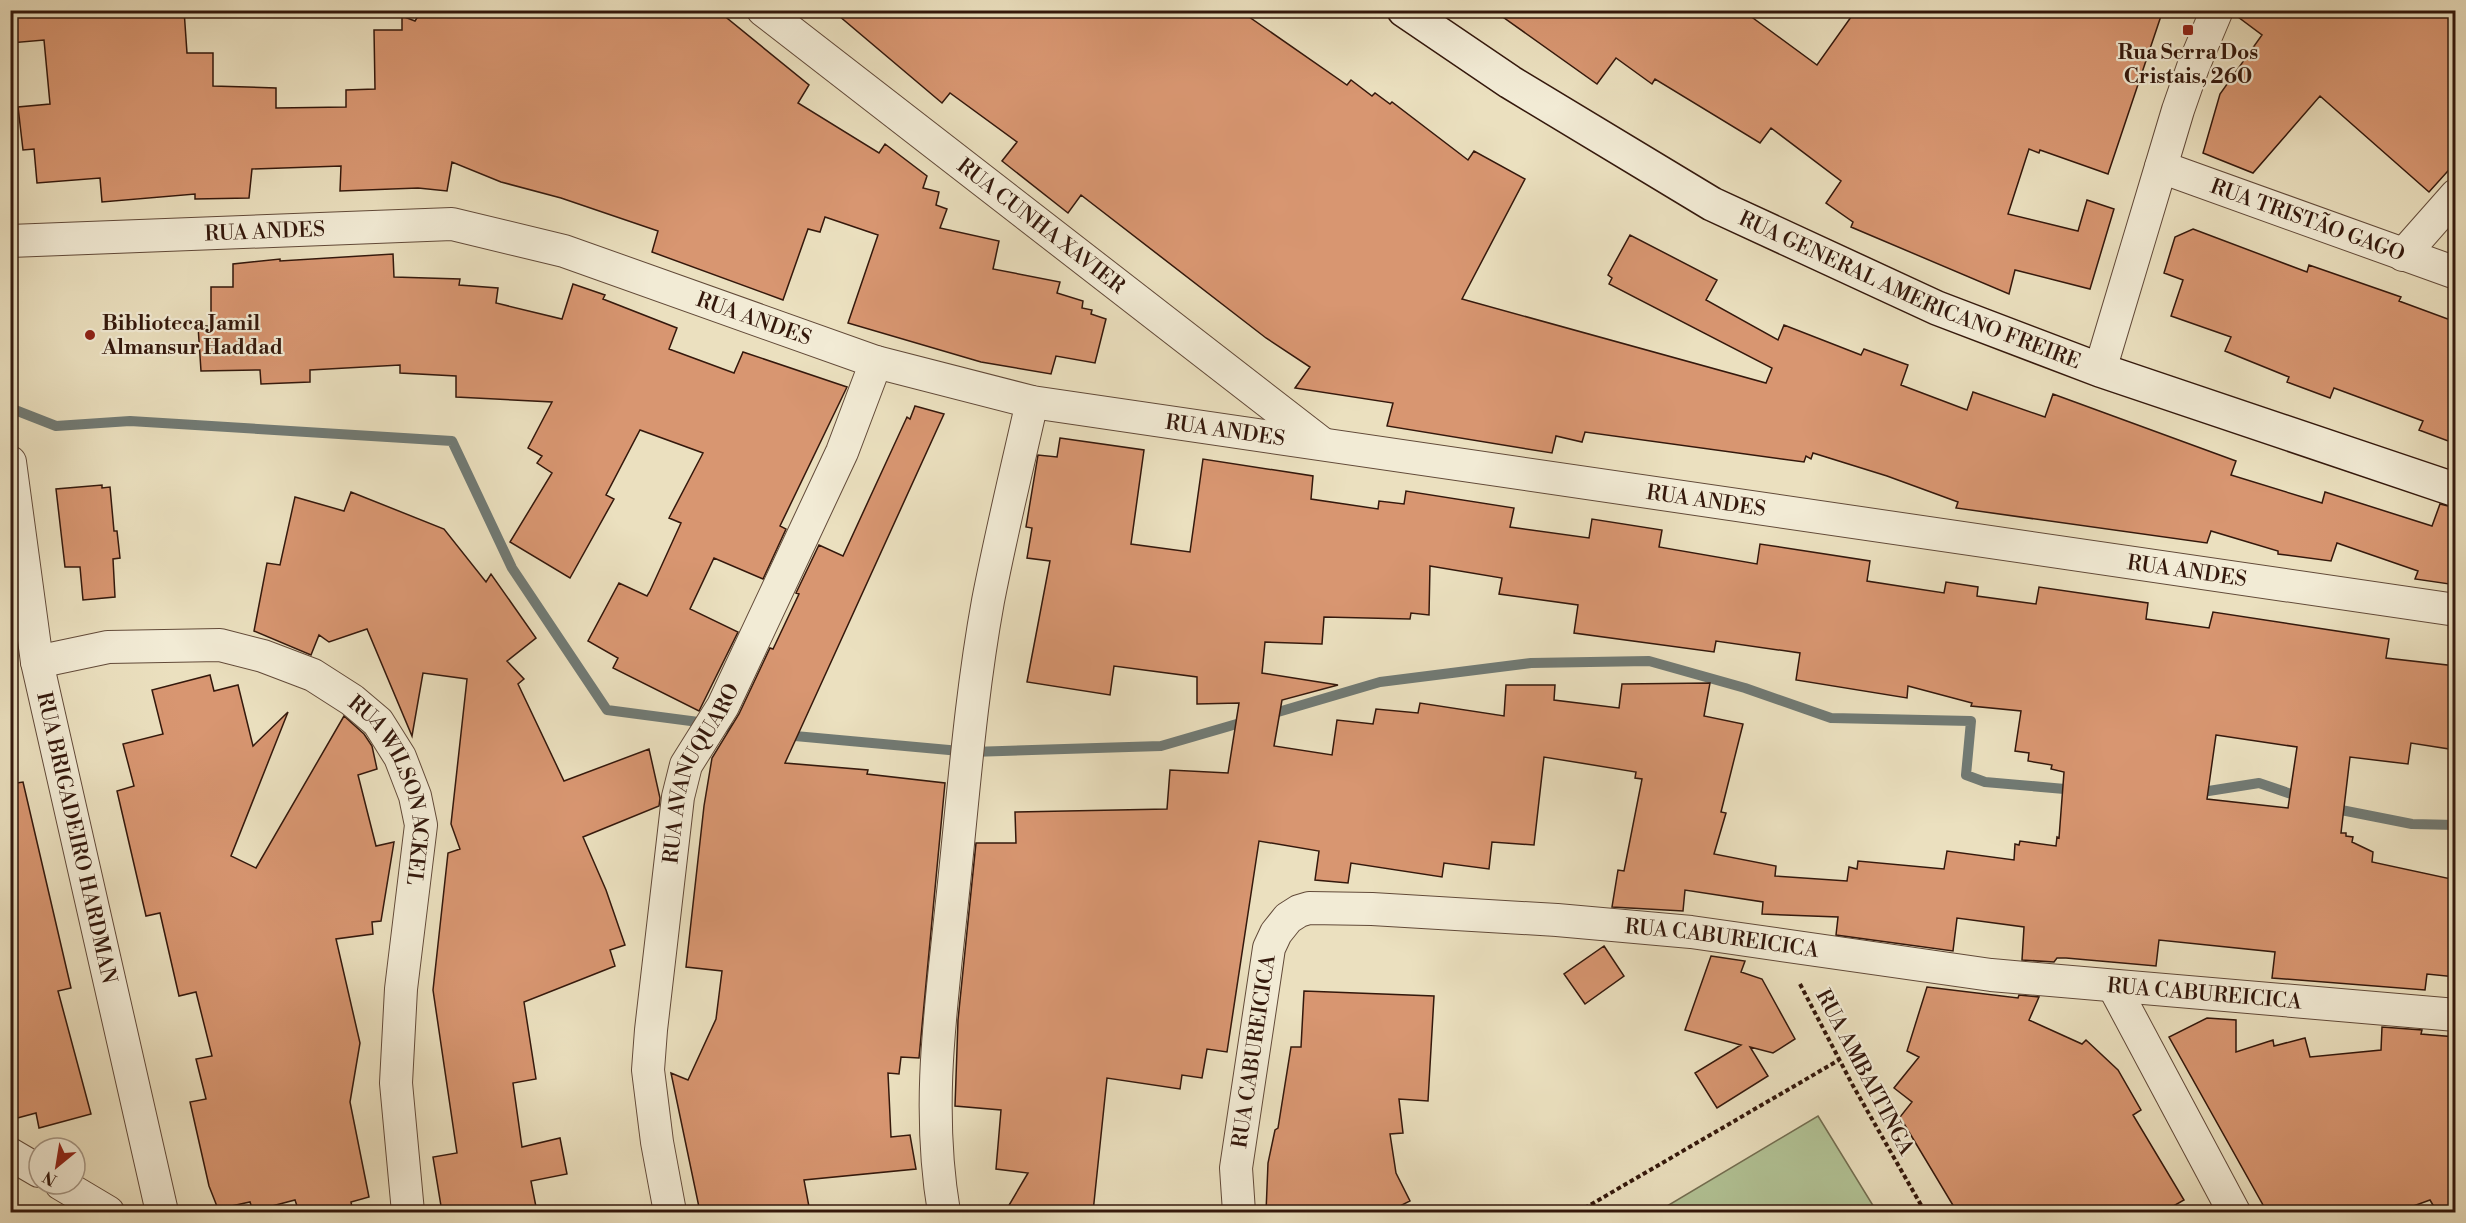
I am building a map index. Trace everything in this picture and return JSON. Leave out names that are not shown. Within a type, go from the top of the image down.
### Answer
[{"type":"main road","name":"RUA GENERAL AMERICANO FREIRE","points":[[1404,10],[1510,82],[1712,204],[1937,309],[2100,370],[2456,490]]},
{"type":"street","name":"RUA CUNHA XAVIER","points":[[763,10],[1321,443]]},
{"type":"street","points":[[2100,370],[2193,67],[2217,10]]},
{"type":"street","name":"RUA TRISTÃO GAGO","points":[[2162,167],[2456,273]]},
{"type":"street","points":[[2403,255],[2456,195]]},
{"type":"street","name":"RUA ANDES","points":[[10,241],[452,224],[564,251],[876,362],[1032,402],[2456,610]]},
{"type":"street","name":"RUA AVANUQUARO","points":[[670,1212],[657,1142],[648,1070],[678,797],[686,765],[723,706],[842,452],[876,362]]},
{"type":"street","points":[[944,1212],[938,1174],[934,1116],[936,1058],[971,721],[988,601],[1032,402]]},
{"type":"street","name":"RUA BRIGADEIRO HARDMAN","points":[[11,481],[37,662],[162,1212]]},
{"type":"street","name":"RUA WILSON ACKEL","points":[[37,662],[108,647],[220,645],[263,656],[313,675],[352,700],[378,722],[400,757],[415,796],[421,825],[401,989],[396,1083],[408,1212]]},
{"type":"street","name":"RUA CABUREICICA","points":[[1239,1212],[1236,1168],[1269,948],[1276,933],[1288,918],[1309,908],[1372,909],[1557,920],[1691,932],[1991,975],[2456,1015]]},
{"type":"street","points":[[2114,987],[2234,1212]]},
{"type":"street","points":[[10,1154],[27,1164]]},
{"type":"street","points":[[81,1196],[108,1212]]},
{"type":"path","name":"RUA AMBAITINGA","points":[[1781,946],[1839,1059],[1925,1212]]},
{"type":"path","points":[[1578,1212],[1839,1059]]},
{"type":"green space","points":[[1818,1116],[1877,1212],[1657,1212]]},
{"type":"building","points":[[10,10],[184,10],[187,53],[213,53],[213,86],[276,88],[276,108],[346,107],[346,90],[375,89],[374,30],[402,30],[402,16],[415,21],[422,10],[717,10],[809,85],[798,103],[879,153],[885,144],[927,176],[923,188],[939,192],[936,205],[947,209],[940,228],[999,241],[993,269],[1060,282],[1057,293],[1083,301],[1082,308],[1092,310],[1091,314],[1106,319],[1095,363],[1056,356],[1051,374],[981,362],[848,323],[878,235],[825,217],[820,232],[808,229],[783,300],[652,252],[658,231],[561,198],[501,182],[452,162],[447,191],[418,188],[340,191],[341,166],[252,169],[249,198],[195,199],[195,194],[102,202],[100,178],[37,183],[34,149],[23,150],[18,107],[50,104],[44,40],[10,43]]},
{"type":"building","points":[[832,10],[1239,10],[1347,85],[1351,80],[1372,96],[1375,93],[1390,104],[1392,102],[1468,160],[1474,151],[1525,179],[1462,299],[1766,383],[1772,368],[1609,284],[1612,278],[1608,275],[1630,235],[1717,280],[1706,300],[1778,340],[1784,325],[1861,355],[1864,349],[1908,365],[1901,385],[1967,410],[1973,392],[2045,417],[2053,394],[2236,461],[2231,475],[2322,503],[2325,492],[2432,526],[2440,504],[2456,508],[2456,585],[2415,579],[2418,571],[2337,543],[2331,561],[2278,554],[2278,551],[2211,531],[2207,543],[1956,508],[1958,502],[1887,476],[1813,453],[1811,459],[1806,456],[1804,462],[1585,432],[1582,442],[1556,436],[1552,453],[1387,426],[1393,403],[1295,388],[1310,367],[1266,338],[1081,195],[1068,213],[1002,161],[1017,142],[950,93],[942,103]]},
{"type":"building","points":[[1493,10],[1742,10],[1817,65],[1856,10],[2163,10],[2108,174],[2040,150],[2039,153],[2029,149],[2008,214],[2078,231],[2087,200],[2114,209],[2090,289],[2015,270],[2009,294],[1851,227],[1853,222],[1826,203],[1841,181],[1771,128],[1760,143],[1655,79],[1652,84],[1616,58],[1597,84]]},
{"type":"building","points":[[2235,10],[2444,10],[2456,21],[2456,162],[2429,192],[2320,96],[2253,173],[2203,153],[2220,94],[2262,35],[2234,14]]},
{"type":"building","points":[[2193,229],[2307,272],[2309,265],[2401,297],[2399,301],[2456,322],[2456,444],[2419,430],[2423,421],[2334,388],[2330,398],[2287,382],[2289,377],[2225,351],[2231,337],[2171,316],[2183,280],[2164,273],[2175,237]]},
{"type":"building","points":[[393,254],[394,277],[460,279],[459,285],[498,288],[496,303],[562,319],[573,284],[605,295],[603,299],[677,328],[669,349],[734,373],[743,352],[847,387],[780,526],[786,529],[763,579],[714,558],[690,609],[738,632],[699,711],[613,668],[618,658],[588,641],[619,583],[647,596],[681,523],[669,518],[703,453],[640,430],[606,495],[614,499],[570,578],[510,542],[552,473],[537,463],[542,456],[528,448],[552,402],[456,397],[456,376],[400,373],[400,365],[310,370],[310,382],[261,384],[260,370],[201,371],[198,326],[211,326],[211,287],[233,287],[233,264],[280,259],[280,261]]},
{"type":"building","points":[[915,406],[944,414],[785,763],[868,770],[867,774],[945,783],[919,1058],[901,1057],[899,1074],[888,1073],[891,1137],[910,1135],[916,1169],[804,1180],[810,1212],[700,1212],[671,1073],[688,1080],[716,1019],[722,971],[686,967],[704,806],[712,758],[739,714],[770,648],[773,649],[819,545],[843,556],[907,417],[910,419]]},
{"type":"building","points":[[1060,438],[1144,450],[1131,544],[1190,552],[1203,459],[1313,476],[1311,499],[1378,509],[1379,501],[1404,504],[1406,491],[1514,508],[1510,527],[1589,538],[1592,519],[1662,530],[1659,547],[1757,564],[1760,544],[1870,561],[1867,581],[1944,593],[1946,582],[1978,587],[1977,596],[2036,604],[2039,587],[2148,603],[2146,619],[2209,628],[2213,612],[2389,639],[2386,658],[2456,666],[2456,750],[2411,743],[2408,764],[2350,757],[2341,833],[2353,837],[2352,842],[2373,852],[2372,862],[2456,880],[2456,977],[2427,974],[2425,990],[2272,978],[2275,952],[2159,940],[2156,966],[2066,958],[2057,958],[2054,962],[2022,960],[2024,927],[1957,918],[1953,951],[1836,935],[1838,917],[1762,914],[1763,902],[1685,890],[1683,911],[1612,907],[1618,870],[1624,871],[1642,779],[1635,778],[1636,772],[1544,757],[1534,845],[1492,842],[1489,869],[1444,863],[1442,877],[1351,863],[1348,883],[1315,880],[1319,851],[1259,841],[1227,1052],[1207,1049],[1202,1078],[1182,1075],[1180,1089],[1107,1078],[1093,1212],[1005,1212],[1028,1173],[996,1169],[1001,1110],[955,1106],[958,1020],[976,843],[1016,843],[1015,812],[1167,809],[1170,770],[1228,773],[1239,703],[1197,704],[1197,677],[1114,666],[1110,695],[1027,682],[1050,561],[1027,558],[1032,528],[1026,527],[1038,455],[1057,457]],"holes":[[[1430,566],[1502,578],[1499,594],[1578,605],[1574,633],[1714,652],[1716,641],[1800,653],[1796,680],[1907,698],[1908,686],[1972,703],[1971,706],[2021,711],[2015,751],[2029,753],[2028,761],[2052,765],[2051,769],[2064,772],[2059,838],[2057,837],[2056,846],[2020,841],[2019,845],[2015,844],[2014,860],[1947,851],[1944,869],[1858,861],[1857,869],[1849,867],[1847,881],[1775,876],[1776,866],[1714,854],[1726,813],[1721,812],[1743,724],[1704,716],[1710,683],[1622,684],[1619,708],[1554,700],[1555,685],[1506,685],[1504,716],[1420,703],[1418,713],[1376,709],[1373,724],[1337,720],[1332,755],[1274,746],[1282,700],[1338,685],[1262,673],[1265,642],[1322,644],[1324,617],[1410,619],[1411,613],[1429,615]],[[2216,735],[2297,747],[2288,808],[2207,799]]]},
{"type":"building","points":[[102,485],[102,488],[110,487],[114,531],[117,531],[120,558],[113,559],[115,597],[83,600],[80,567],[65,567],[56,489]]},
{"type":"building","points":[[351,492],[444,529],[486,582],[491,574],[536,638],[507,661],[524,679],[518,684],[564,781],[649,749],[660,798],[659,806],[583,837],[606,890],[625,945],[610,950],[615,966],[524,1002],[536,1079],[513,1083],[522,1147],[560,1138],[567,1174],[531,1181],[537,1212],[442,1212],[433,1157],[457,1153],[433,990],[448,853],[460,849],[451,824],[467,679],[423,673],[412,736],[367,629],[329,642],[319,635],[311,655],[254,631],[267,563],[280,565],[295,497],[344,511]]},
{"type":"building","points":[[210,675],[214,691],[238,685],[253,746],[288,712],[231,856],[256,868],[344,716],[364,734],[372,746],[377,769],[358,775],[376,846],[394,842],[381,921],[372,922],[373,934],[336,939],[360,1043],[350,1102],[369,1197],[351,1202],[353,1212],[299,1212],[295,1200],[253,1211],[250,1202],[218,1209],[209,1186],[190,1102],[206,1099],[196,1059],[212,1056],[196,992],[179,996],[160,913],[146,916],[117,791],[134,786],[123,744],[163,734],[152,690]]},
{"type":"building","points":[[23,782],[71,988],[58,991],[91,1114],[39,1128],[36,1113],[10,1120],[10,784]]},
{"type":"building","points":[[1604,946],[1624,976],[1585,1004],[1564,974]]},
{"type":"building","points":[[1711,956],[1745,961],[1741,972],[1762,979],[1795,1039],[1773,1053],[1750,1047],[1768,1076],[1717,1108],[1695,1073],[1741,1045],[1685,1030]]},
{"type":"building","points":[[1927,987],[2018,998],[2019,995],[2039,997],[2029,1020],[2082,1044],[2086,1040],[2118,1070],[2141,1110],[2133,1115],[2184,1200],[2163,1212],[1957,1212],[1900,1117],[1912,1102],[1894,1088],[1919,1057],[1907,1051]]},
{"type":"building","points":[[1304,991],[1434,996],[1428,1101],[1399,1099],[1403,1133],[1390,1134],[1396,1173],[1410,1201],[1388,1212],[1266,1212],[1268,1163],[1275,1130],[1278,1128],[1291,1047],[1301,1047]]},
{"type":"building","points":[[2207,1018],[2236,1020],[2236,1052],[2273,1040],[2274,1046],[2305,1038],[2310,1057],[2381,1050],[2382,1027],[2422,1030],[2421,1034],[2456,1037],[2456,1212],[2437,1212],[2430,1200],[2397,1212],[2267,1212],[2169,1037]]},
{"type":"waterway","points":[[10,408],[56,426],[130,421],[452,441],[512,568],[607,710],[706,723],[745,731]]},
{"type":"waterway","points":[[1268,715],[1380,682],[1531,663],[1649,661],[1745,688],[1831,718],[1971,721],[1966,775],[1985,782],[2076,790]]},
{"type":"waterway","points":[[784,735],[971,752],[1161,746],[1247,721]]},
{"type":"waterway","points":[[2196,793],[2259,783],[2303,798]]},
{"type":"waterway","points":[[2331,808],[2412,824],[2456,825]]},
{"type":"place","name":"Rua Serra Dos Cristais, 260","points":[[2188,30]]},
{"type":"place","name":"Biblioteca Jamil Almansur Haddad","points":[[90,335]]}]
